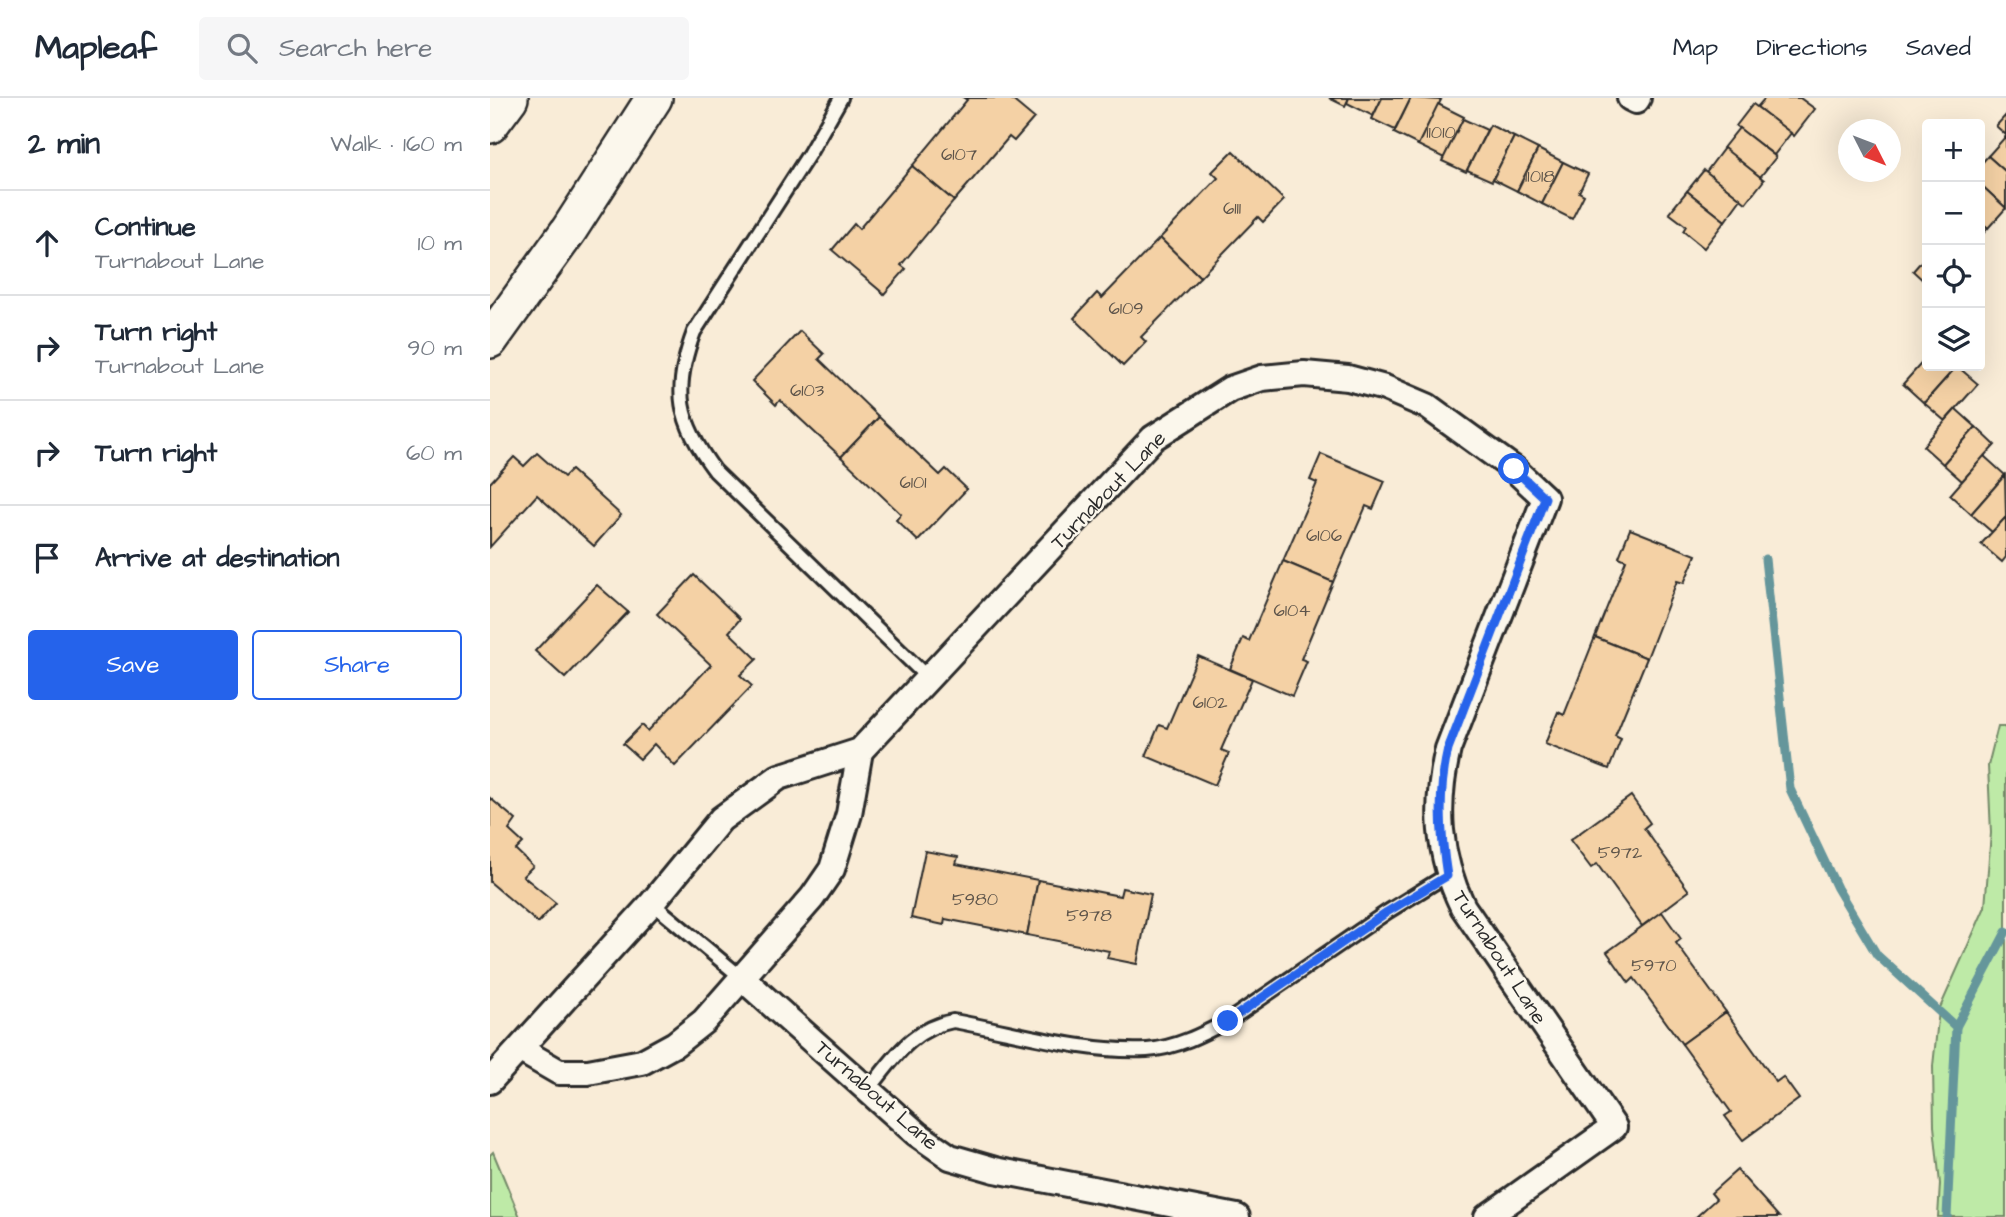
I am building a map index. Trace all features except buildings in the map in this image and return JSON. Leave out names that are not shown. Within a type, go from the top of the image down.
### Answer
[{"type":"main road","points":[[490,125],[510,98]]},
{"type":"main road","points":[[490,340],[569,230],[654,98]]},
{"type":"street","points":[[1630,98],[1636,101],[1638,98]]},
{"type":"street","name":"Turnabout Lane","points":[[490,1081],[652,903],[721,819],[779,777],[860,751],[1153,438],[1230,389],[1262,378],[1304,374],[1348,379],[1385,387],[1427,406],[1514,469],[1545,498],[1448,749],[1441,780],[1440,823],[1447,876],[1463,907],[1614,1127],[1487,1217]]},
{"type":"street","points":[[521,1050],[559,1072],[588,1072],[642,1062],[675,1044],[704,1021],[812,898],[832,869],[849,814],[860,751]]},
{"type":"street","name":"Turnabout Lane","points":[[742,978],[917,1134],[950,1157],[995,1170],[1237,1217]]},
{"type":"lane","points":[[841,98],[803,164],[694,332],[684,358],[679,388],[683,416],[694,443],[715,471],[928,678]]},
{"type":"lane","points":[[869,1089],[911,1038],[932,1025],[953,1021],[1120,1049],[1148,1049],[1201,1035],[1228,1021],[1387,912],[1447,876]]},
{"type":"lane","points":[[652,903],[742,978]]},
{"type":"green space","points":[[1998,726],[2006,726],[2006,1217],[1938,1217],[1940,1184],[1934,1126],[1933,1066],[1939,1010],[1985,907],[1991,833],[1988,766]]},
{"type":"green space","points":[[493,1152],[520,1217],[490,1217],[490,1155]]},
{"type":"waterway","points":[[1765,559],[1790,789],[1837,888],[1877,955],[1956,1027],[1947,1217]]},
{"type":"waterway","points":[[1956,1027],[2006,932]]},
{"type":"route","points":[[1228,1021],[1387,912],[1447,876],[1440,823],[1441,780],[1448,749],[1460,712],[1545,498],[1514,469]]}]
